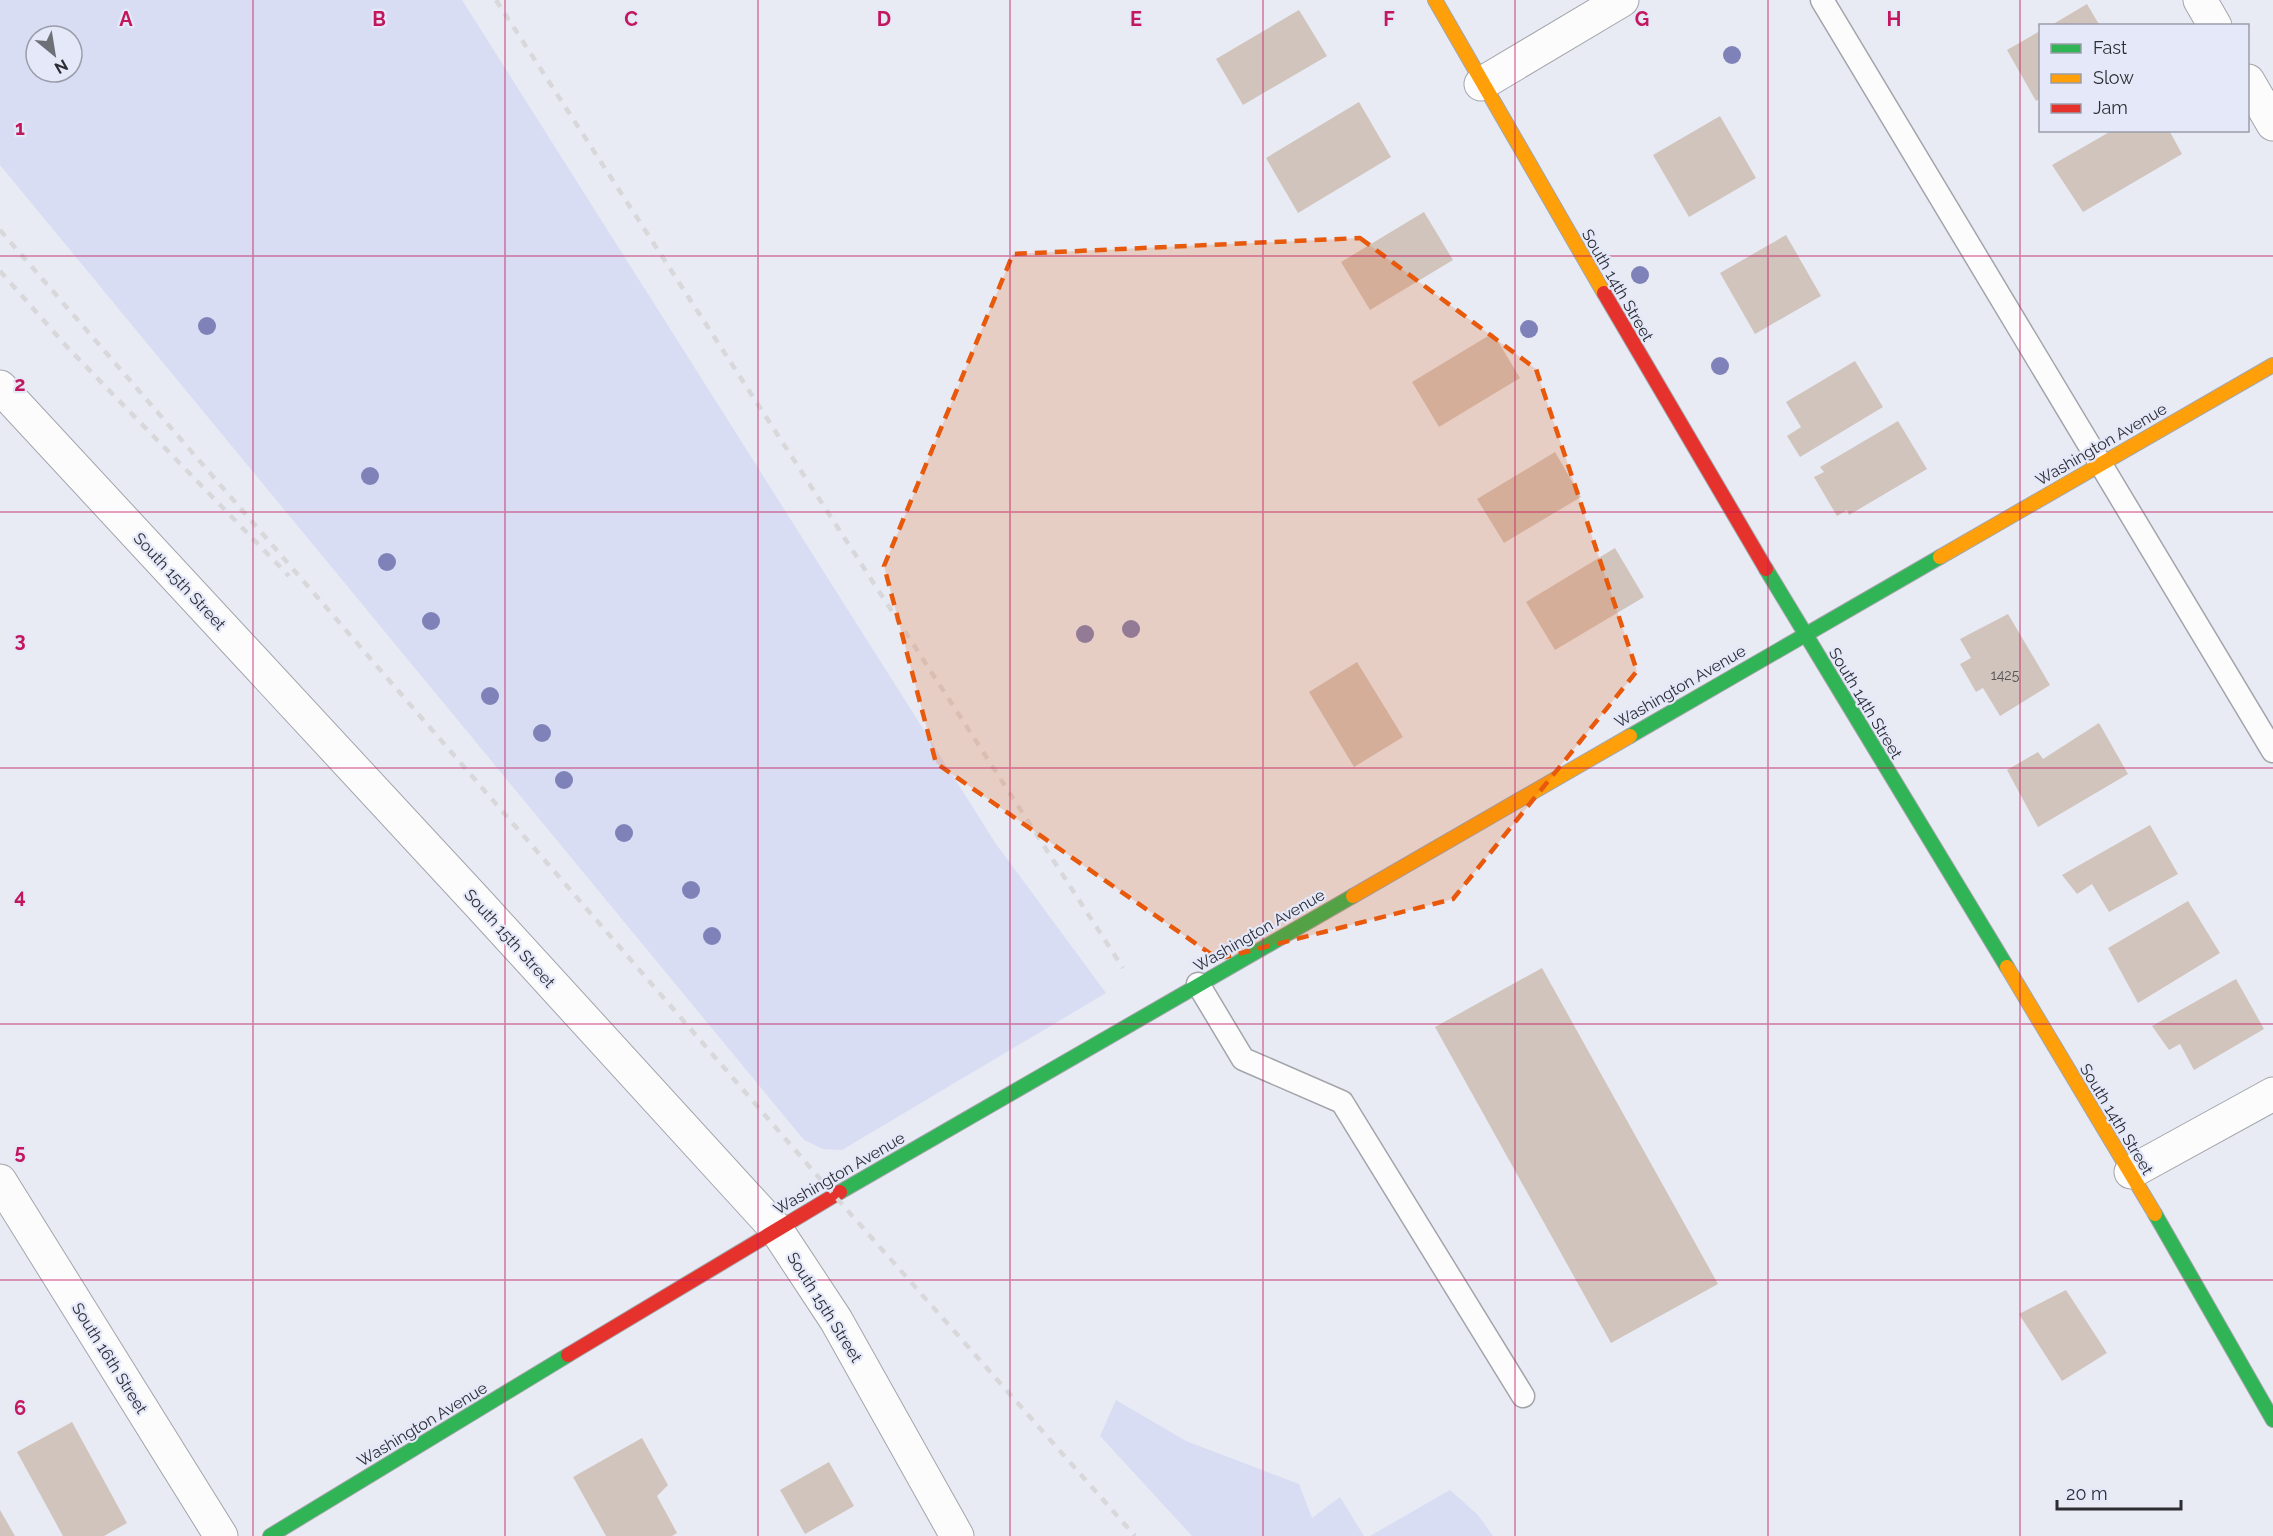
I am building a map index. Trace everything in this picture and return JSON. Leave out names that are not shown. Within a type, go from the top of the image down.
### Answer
[{"type":"street","name":"South 14th Street","points":[[1434,0],[1804,634],[2131,1172],[2273,1420]]},
{"type":"street","points":[[1481,84],[1622,0]]},
{"type":"street","points":[[2200,0],[2214,24]]},
{"type":"street","points":[[2249,84],[2273,124]]},
{"type":"street","name":"Washington Avenue","points":[[270,1536],[776,1229],[2273,365]]},
{"type":"street","name":"South 15th Street","points":[[0,387],[480,904],[776,1229],[836,1320],[957,1536]]},
{"type":"street","points":[[2131,1172],[2273,1094]]},
{"type":"street","name":"South 16th Street","points":[[0,1181],[221,1536]]},
{"type":"lane","points":[[1822,0],[2273,751]]},
{"type":"lane","points":[[1198,984],[1243,1059],[1342,1102],[1523,1396]]},
{"type":"highlighted area","points":[[1360,238],[1536,369],[1637,671],[1453,899],[1218,959],[936,763],[884,566],[1013,254]]},
{"type":"shaded area","points":[[0,0],[462,0],[996,844],[1106,993],[842,1150],[823,1149],[804,1140],[0,165]]},
{"type":"shaded area","points":[[1116,1400],[1186,1441],[1299,1484],[1312,1518],[1340,1497],[1364,1536],[1192,1536],[1100,1436]]},
{"type":"shaded area","points":[[1450,1490],[1478,1515],[1493,1536],[1370,1536]]},
{"type":"building","points":[[2087,4],[2099,24],[2053,24]]},
{"type":"building","points":[[1299,10],[1327,56],[1243,105],[1216,59]]},
{"type":"building","points":[[2039,32],[2039,100],[2036,101],[2007,50]]},
{"type":"building","points":[[1359,102],[1391,157],[1298,213],[1266,158]]},
{"type":"building","points":[[1720,116],[1756,178],[1689,217],[1653,155]]},
{"type":"building","points":[[2110,132],[2170,132],[2182,154],[2083,212],[2052,165]]},
{"type":"building","points":[[1424,212],[1453,260],[1370,310],[1341,262]]},
{"type":"building","points":[[1786,235],[1821,296],[1755,334],[1720,273]]},
{"type":"building","points":[[1493,333],[1520,378],[1439,427],[1412,382]]},
{"type":"building","points":[[1855,361],[1883,407],[1800,457],[1787,436],[1801,427],[1786,402]]},
{"type":"building","points":[[1898,421],[1927,469],[1849,515],[1847,510],[1837,516],[1814,477],[1824,472],[1820,467]]},
{"type":"building","points":[[1555,452],[1581,497],[1504,543],[1477,499]]},
{"type":"building","points":[[1615,548],[1644,597],[1555,650],[1526,602]]},
{"type":"building","points":[[2008,614],[2050,685],[2000,716],[1983,688],[1976,692],[1960,664],[1971,658],[1960,639]]},
{"type":"building","points":[[1357,662],[1403,737],[1354,767],[1309,692]]},
{"type":"building","points":[[2099,723],[2128,774],[2038,827],[2007,770],[2038,752],[2043,759]]},
{"type":"building","points":[[2150,825],[2178,874],[2109,912],[2092,884],[2077,894],[2062,875]]},
{"type":"building","points":[[2188,901],[2220,953],[2138,1003],[2108,948]]},
{"type":"building","points":[[1542,968],[1718,1284],[1611,1343],[1435,1027]]},
{"type":"building","points":[[2236,979],[2264,1029],[2194,1070],[2180,1044],[2169,1050],[2152,1026]]},
{"type":"building","points":[[2066,1290],[2107,1353],[2062,1381],[2019,1314]]},
{"type":"building","points":[[72,1422],[127,1523],[104,1536],[63,1536],[17,1452]]},
{"type":"building","points":[[642,1438],[668,1485],[657,1496],[677,1533],[672,1536],[606,1536],[573,1477]]},
{"type":"building","points":[[829,1462],[854,1506],[805,1534],[780,1490]]},
{"type":"building","points":[[0,1510],[15,1536],[0,1536]]},
{"type":"railway","points":[[496,0],[1123,968]]},
{"type":"railway","points":[[0,230],[834,1195],[1135,1536]]},
{"type":"railway","points":[[0,271],[69,349],[289,576]]},
{"type":"traffic: fast","points":[[1630,736],[1940,557]]},
{"type":"traffic: fast","points":[[1766,569],[2007,967]]},
{"type":"traffic: fast","points":[[840,1192],[1353,896]]},
{"type":"traffic: fast","points":[[2155,1214],[2273,1420]]},
{"type":"traffic: fast","points":[[270,1536],[568,1355]]},
{"type":"traffic: slow","points":[[1435,0],[1604,293]]},
{"type":"traffic: slow","points":[[1940,557],[2273,365]]},
{"type":"traffic: slow","points":[[1353,896],[1630,736]]},
{"type":"traffic: slow","points":[[2007,967],[2155,1214]]},
{"type":"traffic: jam","points":[[1604,293],[1766,569]]},
{"type":"traffic: jam","points":[[568,1355],[840,1192]]}]
